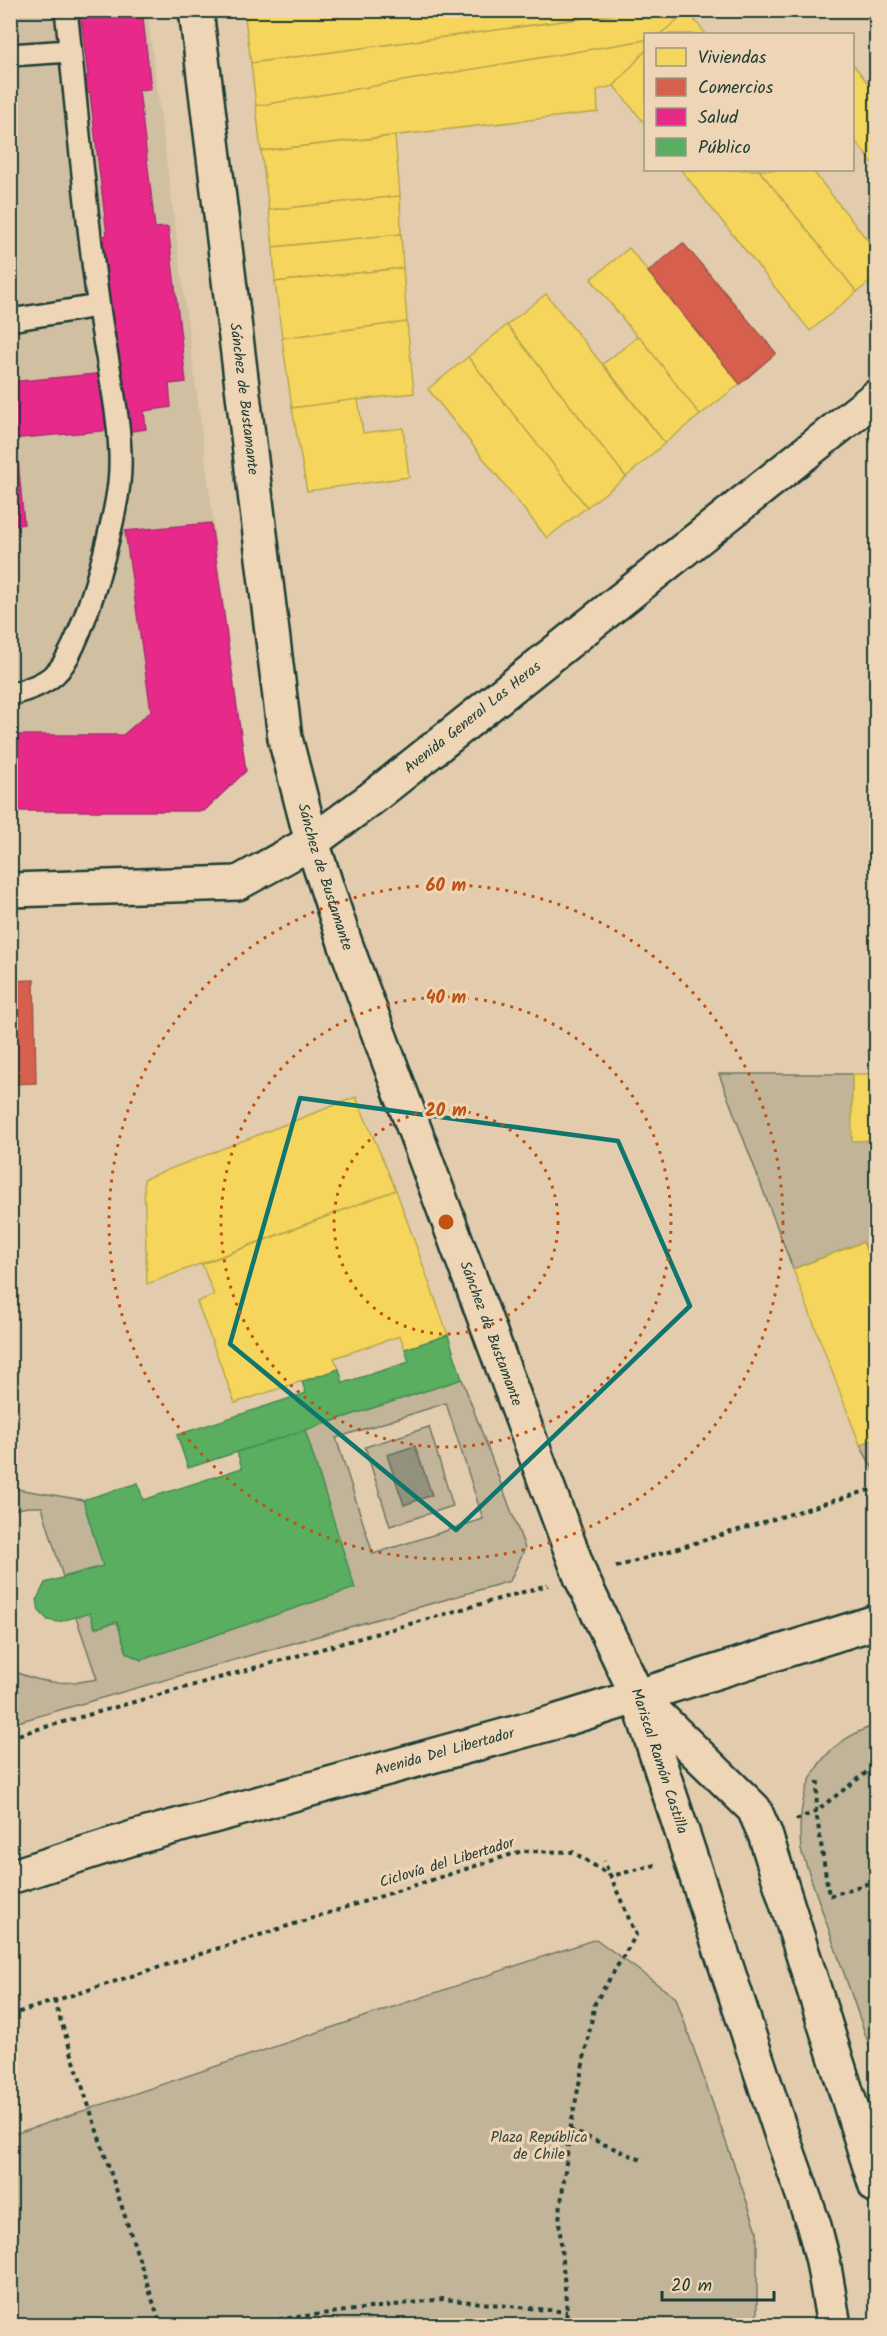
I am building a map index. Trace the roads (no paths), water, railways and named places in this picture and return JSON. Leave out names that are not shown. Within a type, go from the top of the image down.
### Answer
[{"type":"street","name":"Sánchez de Bustamante","points":[[196,10],[285,738],[312,842],[345,943],[581,1577],[637,1695]]},
{"type":"street","name":"Avenida General Las Heras","points":[[10,890],[238,883],[312,842],[372,798],[876,397]]},
{"type":"street","name":"Avenida Del Libertador","points":[[10,1877],[133,1838],[555,1722],[876,1622]]},
{"type":"street","name":"Mariscal Ramón Castilla","points":[[637,1695],[754,1809],[765,1834],[876,2186]]},
{"type":"street","name":"Mariscal Ramón Castilla","points":[[637,1695],[781,2133],[814,2226],[823,2261],[834,2325]]},
{"type":"lane","points":[[10,695],[32,688],[55,674],[70,656],[79,634],[110,531],[119,482],[119,441],[98,306],[66,10]]},
{"type":"lane","points":[[10,55],[70,51]]},
{"type":"lane","points":[[10,320],[98,306]]},
{"type":"park label","name":"Plaza República de Chile","points":[[539,2146]]}]
